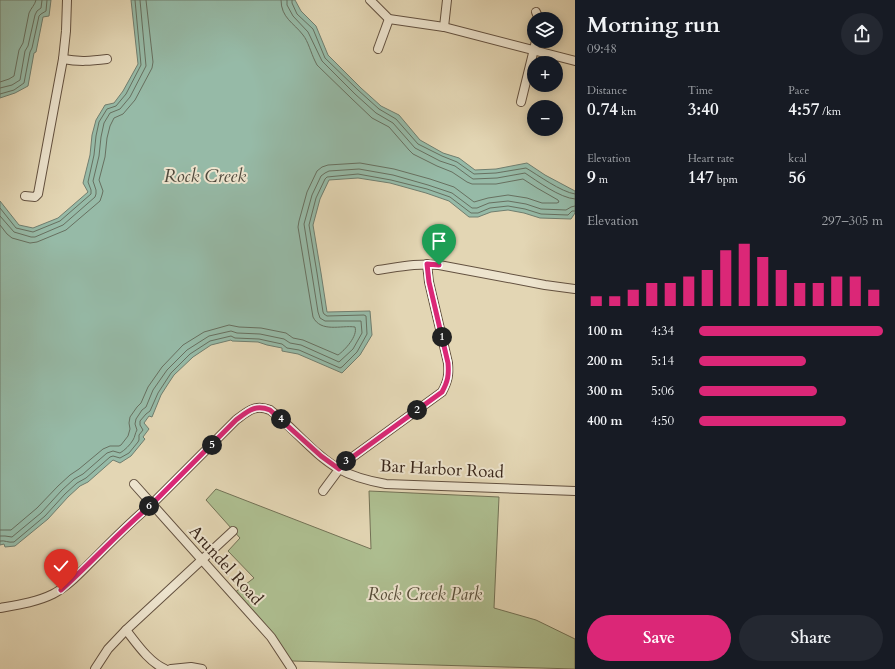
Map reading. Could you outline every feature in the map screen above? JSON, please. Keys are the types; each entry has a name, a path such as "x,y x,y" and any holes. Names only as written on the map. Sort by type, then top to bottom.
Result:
{"street":[{"path":"25,196 35,197 38,194 63,59 67,0"},
{"path":"370,0 389,19 444,27 575,61"},
{"path":"444,27 448,0"},
{"path":"378,50 389,19"},
{"path":"521,102 534,50"},
{"path":"63,59 76,62 107,59"},
{"path":"323,491 343,464 442,392 447,384 449,374 448,363 429,282 427,264"},
{"path":"378,270 413,265 439,265 545,285 575,289"},
{"name":"Bar Harbor Road","path":"0,608 32,601 52,595 61,590 137,516 152,504 236,420 253,408 263,407 270,410 321,456 339,469 362,479 386,484 575,491"},
{"name":"Arundel Road","path":"134,484 271,637 292,669"},
{"path":"95,669 108,648 126,630 233,531"},
{"path":"126,630 148,656 160,667 165,669"},
{"path":"171,669 191,667 202,669"}],"green space":[{"name":"Rock Creek Park","path":"216,489 371,549 369,491 499,497 494,608 536,620 575,639 575,669 292,661 234,593 254,578 228,551 240,538 206,500"}],"water":[{"path":"0,0 51,0 49,16 43,17 28,86 15,93 0,98"},
{"name":"Rock Creek","path":"131,0 295,0 301,11 316,26 328,55 381,106 399,115 420,140 443,153 459,158 475,170 496,169 527,163 545,175 575,191 575,213 571,219 540,218 508,210 491,212 478,217 469,217 449,201 390,183 358,178 329,180 320,199 313,225 327,312 370,311 372,335 360,355 342,373 298,354 282,351 282,348 258,342 231,340 211,345 193,357 174,375 161,395 152,417 149,416 144,423 149,429 143,437 145,439 131,456 120,463 113,460 88,482 80,486 48,519 15,546 5,547 4,544 0,545 0,201 19,225 33,228 58,218 88,192 83,183 96,120 105,105 114,103 123,91 138,64"}],"route":[{"path":"61,590 137,516 152,504 236,420 253,408 263,407 276,414 321,456 339,469 343,464 442,392 447,384 449,374 448,363 429,282 427,264 439,265"}]}
